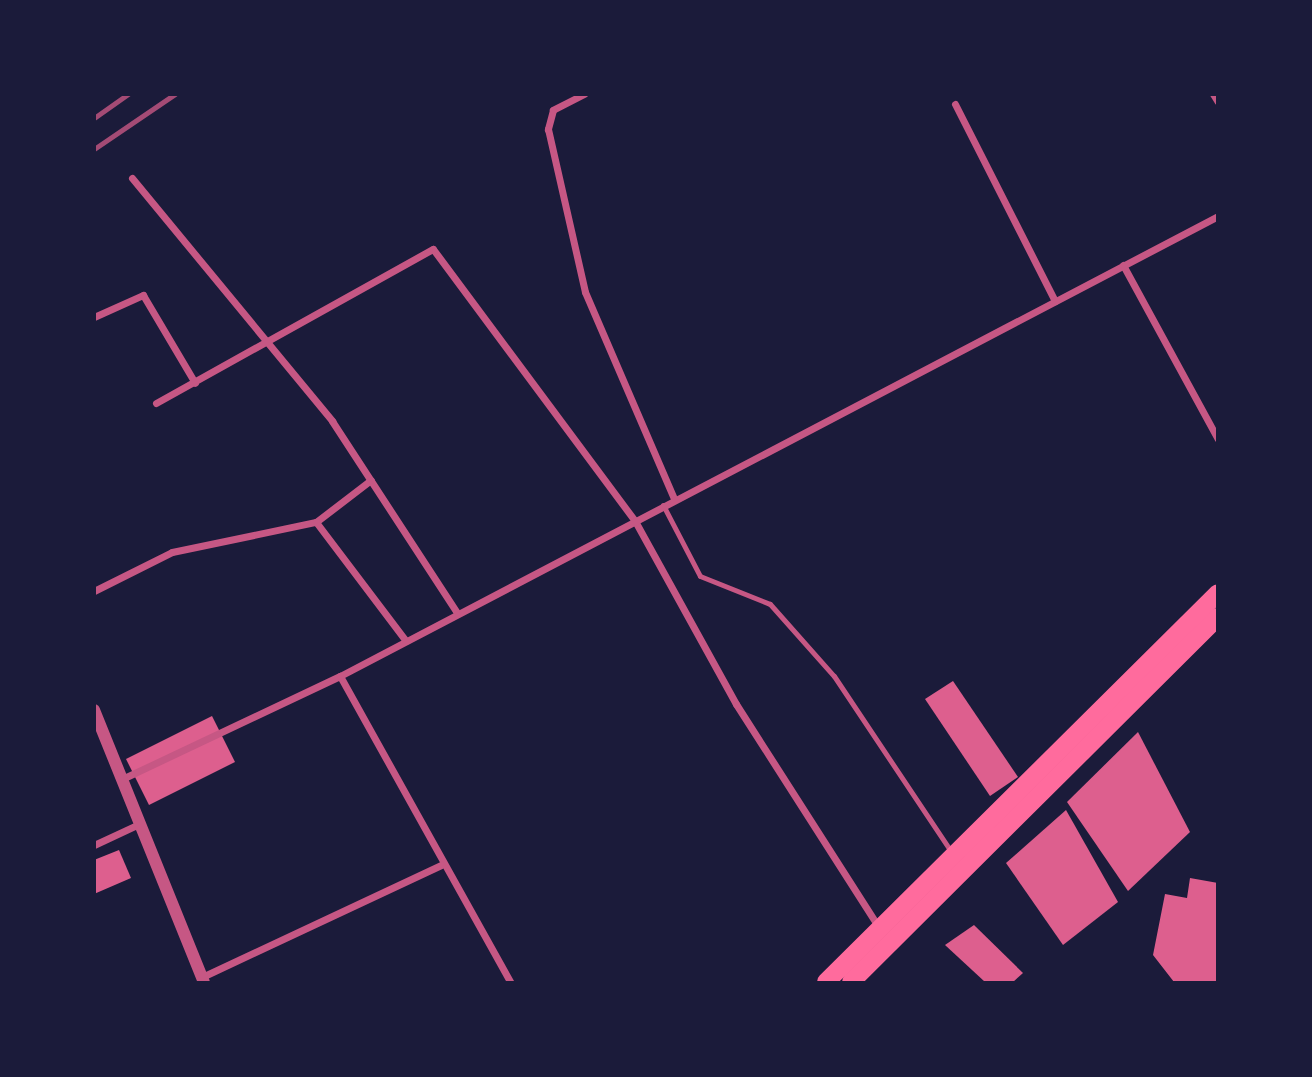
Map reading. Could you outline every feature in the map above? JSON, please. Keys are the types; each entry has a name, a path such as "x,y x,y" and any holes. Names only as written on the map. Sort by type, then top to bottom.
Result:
{"main road":[{"path":"826,982 881,931 1217,593"},
{"path":"851,982 965,873 1217,618"}],"street":[{"path":"584,94 553,110 548,130 585,292 674,499"},
{"path":"1213,94 1217,102"},
{"path":"955,104 1055,301"},
{"path":"132,178 270,345 371,480 458,614"},
{"path":"122,779 340,676 1217,216"},
{"path":"156,403 270,345 433,249 635,521 736,704 881,931"},
{"path":"1123,265 1217,439"},
{"path":"94,317 143,295 195,383"},
{"path":"94,591 172,552 316,522 371,480"},
{"path":"316,522 406,641"},
{"path":"340,676 441,865 508,979 499,982"},
{"path":"94,710 203,980 441,865"},
{"path":"94,845 139,824"}],"lane":[{"path":"663,505 700,576 770,604 834,676 965,873"}],"building":[{"path":"953,681 1018,777 990,796 925,699"},
{"path":"212,716 235,762 149,805 126,759"},
{"path":"1138,732 1190,832 1128,891 1067,802"},
{"path":"1066,810 1118,902 1063,945 1006,863"},
{"path":"119,850 131,878 94,894 94,860"},
{"path":"1190,878 1218,883 1218,982 1174,982 1153,955 1165,894 1187,898"},
{"path":"974,925 1023,973 1013,982 985,982 945,945"}],"railway":[{"path":"94,118 128,94"},
{"path":"94,149 175,94"}]}
